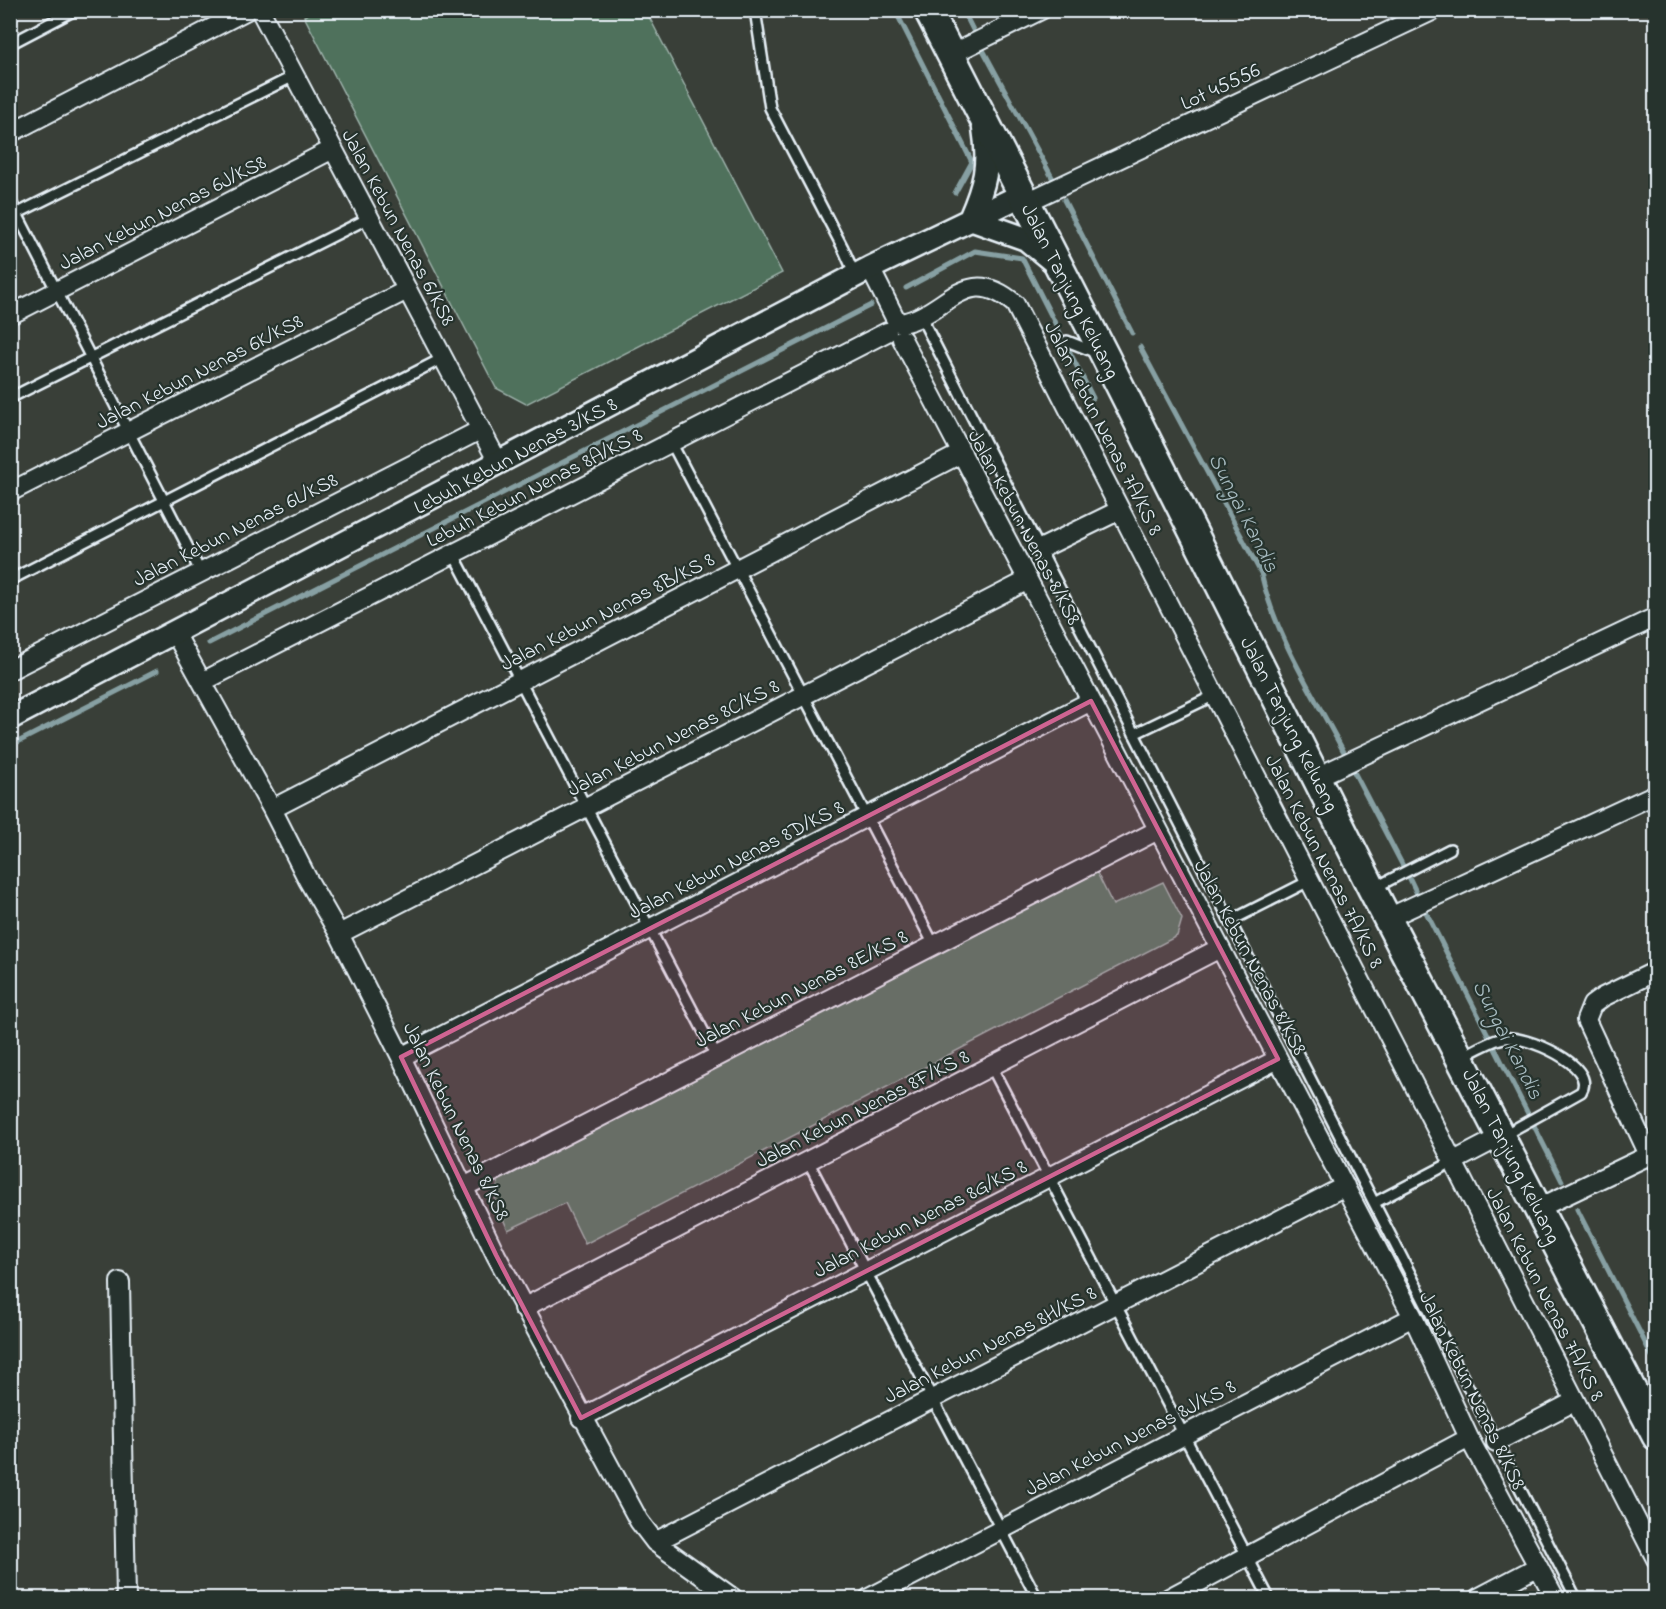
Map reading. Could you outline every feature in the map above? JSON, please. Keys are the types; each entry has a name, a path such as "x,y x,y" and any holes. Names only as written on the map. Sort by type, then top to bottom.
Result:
{"main road":[{"name":"Jalan Tanjung Keluang","path":"928,10 1105,356 1372,889 1472,1052 1502,1136 1656,1436"}],"street":[{"path":"10,132 247,10"},
{"name":"Jalan Kebun Nenas 6/KS8","path":"260,10 499,464"},
{"path":"951,55 1041,10"},
{"name":"Lot 45556","path":"1024,199 1434,10"},
{"path":"982,118 988,156 987,174 970,219 1026,239 1056,262"},
{"name":"Jalan Kebun Nenas 6J/KS8","path":"10,315 333,149"},
{"name":"Lebuh Kebun Nenas 3/KS 8","path":"10,718 862,272 970,219 1024,199"},
{"name":"Jalan Kebun Nenas 8/KS8","path":"862,272 962,453 1345,1186 1413,1317 1469,1438 1555,1599"},
{"name":"Jalan Kebun Nenas 7A/KS 8","path":"895,330 967,289 983,286 1015,304 1656,1558"},
{"name":"Jalan Kebun Nenas 6K/KS8","path":"10,492 407,290"},
{"name":"Lebuh Kebun Nenas 8A/KS 8","path":"202,682 895,330"},
{"name":"Jalan Kebun Nenas 6L/KS8","path":"10,670 480,430"},
{"name":"Jalan Kebun Nenas 8B/KS 8","path":"272,809 962,453"},
{"path":"1040,549 1120,510"},
{"name":"Jalan Kebun Nenas 8C/KS 8","path":"339,934 1028,580"},
{"path":"1317,777 1656,617"},
{"name":"Jalan Kebun Nenas 8/KS8","path":"176,633 339,934 523,1308 639,1521 655,1542 733,1599"},
{"name":"Jalan Kebun Nenas 8D/KS 8","path":"401,1057 1091,701"},
{"path":"1388,918 1656,794"},
{"name":"Jalan Kebun Nenas 8E/KS 8","path":"465,1187 1158,830"},
{"name":"Jalan Kebun Nenas 8F/KS 8","path":"523,1308 1220,948"},
{"path":"1539,1208 1653,1159 1586,1020 1592,1005 1603,997 1656,971"},
{"name":"Jalan Kebun Nenas 8G/KS 8","path":"581,1418 1278,1059"},
{"path":"1454,1161 1502,1136"},
{"name":"Jalan Kebun Nenas 8H/KS 8","path":"655,1542 1345,1186"},
{"path":"120,1282 126,1599"},
{"name":"Jalan Kebun Nenas 8J/KS 8","path":"869,1599 1413,1317"},
{"path":"1496,1442 1575,1401"},
{"path":"1169,1599 1469,1438"},
{"path":"1478,1599 1537,1566"}],"lane":[{"path":"10,44 75,10"},
{"path":"755,10 770,108 843,248 862,272"},
{"path":"14,215 294,76"},
{"path":"10,200 14,215 57,291 200,571"},
{"path":"10,398 369,218"},
{"path":"920,315 1576,1599"},
{"path":"1067,342 1105,356"},
{"path":"10,580 443,358"},
{"path":"672,444 934,945"},
{"path":"453,553 717,1057"},
{"path":"1134,734 1215,695"},
{"path":"1372,889 1450,849"},
{"path":"1230,921 1309,881"},
{"path":"1472,1052 1502,1038 1516,1038 1558,1054 1579,1068 1584,1076 1585,1086 1581,1092 1528,1119 1502,1136"},
{"path":"991,1066 1269,1599"},
{"path":"808,1161 1037,1599"},
{"path":"1374,1203 1454,1161"}],"highlighted area":[{"path":"1091,701 1278,1059 581,1418 496,1255 401,1057"}],"green space":[{"path":"316,10 646,11 782,273 526,404 496,388 304,16"},
{"path":"1096,871 1113,905 1163,882 1182,919 1177,936 585,1244 565,1203 508,1230 495,1201 498,1181"}],"waterway":[{"path":"895,10 972,162 955,193"},
{"name":"Sungai Kandis","path":"963,10 973,30"},
{"name":"Sungai Kandis","path":"982,48 1054,181"},
{"name":"Sungai Kandis","path":"1064,200 1132,333"},
{"path":"906,288 975,251 1022,258 1093,398"},
{"path":"209,643 871,305"},
{"name":"Sungai Kandis","path":"1140,347 1261,573 1276,621 1287,645 1347,758"},
{"path":"10,746 157,671"},
{"name":"Sungai Kandis","path":"1354,772 1404,868"},
{"name":"Sungai Kandis","path":"1410,879 1419,898"},
{"name":"Sungai Kandis","path":"1426,912 1562,1181"},
{"name":"Sungai Kandis","path":"1577,1209 1656,1364"}]}
